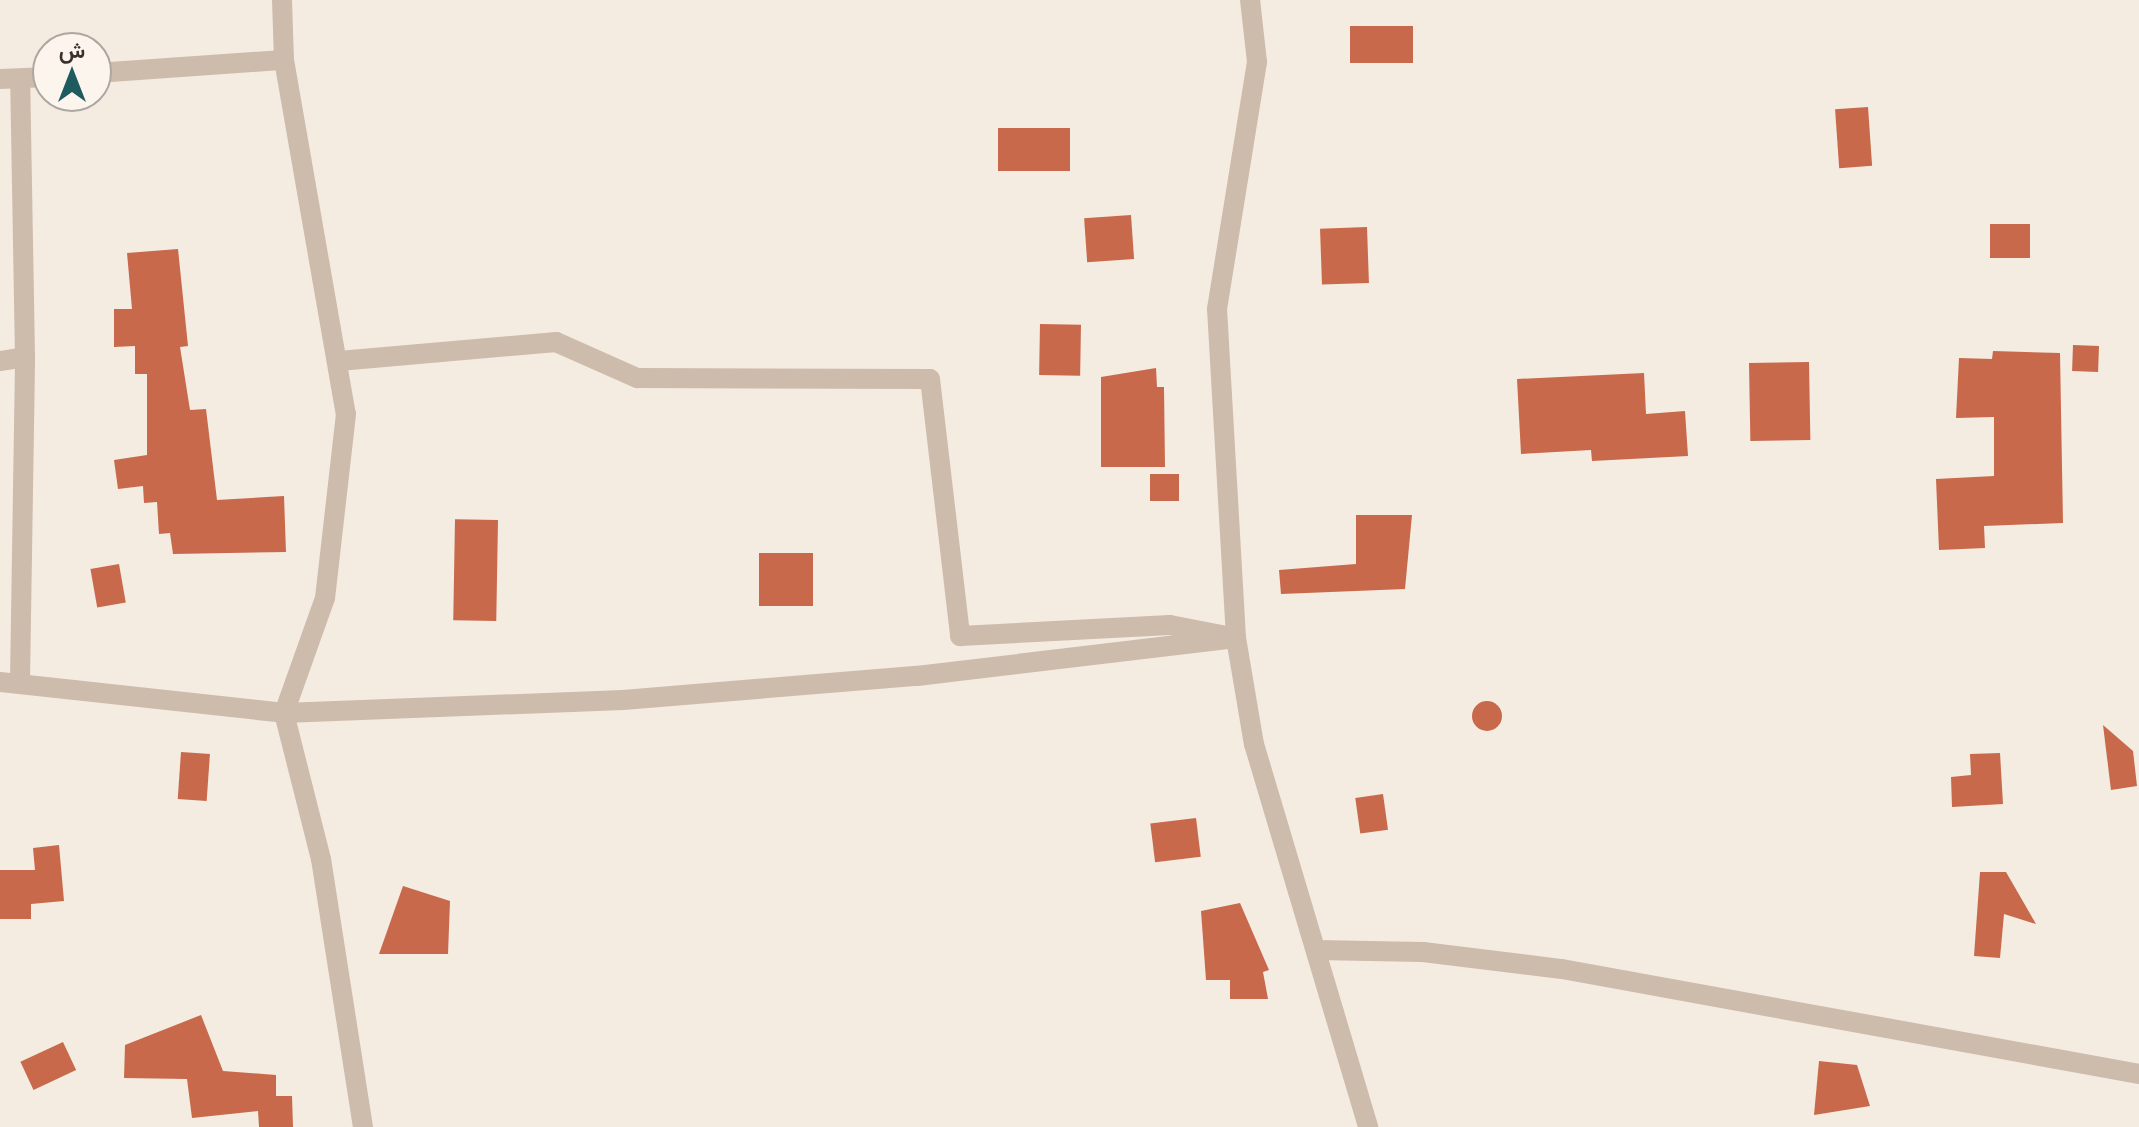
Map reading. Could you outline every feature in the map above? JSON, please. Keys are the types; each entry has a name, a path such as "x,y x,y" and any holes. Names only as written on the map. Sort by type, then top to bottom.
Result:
{"street":[{"path":"282,0 284,60 346,414 340,510 325,598 284,713 321,859 363,1127"},
{"path":"1250,0 1257,62 1217,309 1236,638 1254,744 1368,1127"},
{"path":"112,72 284,60"},
{"path":"32,78 10,79 25,357 10,682 284,713 654,697 917,676 1236,638"},
{"path":"339,361 556,342 637,378 930,379 960,636 1170,625 1236,638"},
{"path":"0,361 25,357"},
{"path":"1316,950 1423,952 1562,969 2139,1074"}],"building":[{"path":"1350,26 1413,26 1413,63 1350,63"},
{"path":"1868,107 1872,166 1839,168 1835,109"},
{"path":"998,128 1070,128 1070,171 998,171"},
{"path":"1131,215 1134,259 1087,262 1084,218"},
{"path":"1990,224 2030,224 2030,258 1990,258"},
{"path":"1367,227 1369,283 1322,285 1320,229"},
{"path":"178,249 188,346 180,347 190,410 206,409 217,500 284,496 286,552 173,554 170,533 159,534 157,502 144,503 143,486 118,489 114,460 147,455 147,374 135,374 135,346 114,347 114,309 132,309 127,253"},
{"path":"1040,324 1081,325 1080,376 1039,375"},
{"path":"2073,345 2099,346 2098,372 2072,371"},
{"path":"1993,351 2060,353 2063,523 1984,526 1985,548 1939,550 1936,479 1994,476 1994,417 1956,418 1959,358 1992,359"},
{"path":"1809,362 1810,440 1750,441 1749,363"},
{"path":"1156,368 1157,387 1164,387 1165,467 1101,467 1101,377"},
{"path":"1644,373 1646,414 1685,411 1688,456 1592,461 1591,450 1521,454 1517,379"},
{"path":"1150,474 1179,474 1179,501 1150,501"},
{"path":"1356,515 1412,515 1405,589 1281,594 1279,570 1356,564"},
{"path":"455,519 498,520 496,621 453,620"},
{"path":"759,553 813,553 813,606 759,606"},
{"path":"119,564 126,602 97,607 90,569"},
{"path":"1487,701 1493,702 1501,710 1501,722 1493,730 1487,731 1481,730 1473,722 1472,716 1473,710 1481,702"},
{"path":"2103,725 2133,751 2137,786 2111,790"},
{"path":"181,752 210,754 207,801 178,799"},
{"path":"2000,753 2003,804 1952,807 1951,777 1971,775 1970,754"},
{"path":"1383,794 1388,830 1360,834 1355,798"},
{"path":"1196,818 1201,857 1155,862 1150,824"},
{"path":"59,845 64,901 31,904 31,919 0,919 0,870 35,870 33,848"},
{"path":"1980,872 2006,872 2036,924 2004,914 2000,958 1974,956"},
{"path":"403,886 450,901 448,954 379,954"},
{"path":"1240,903 1269,970 1263,972 1268,999 1230,999 1230,980 1206,980 1201,911"},
{"path":"201,1015 223,1071 276,1075 276,1096 292,1096 293,1127 259,1127 258,1111 192,1118 187,1079 124,1078 125,1045"},
{"path":"63,1042 76,1070 34,1090 20,1062"},
{"path":"1819,1061 1857,1065 1870,1106 1814,1115"}]}
